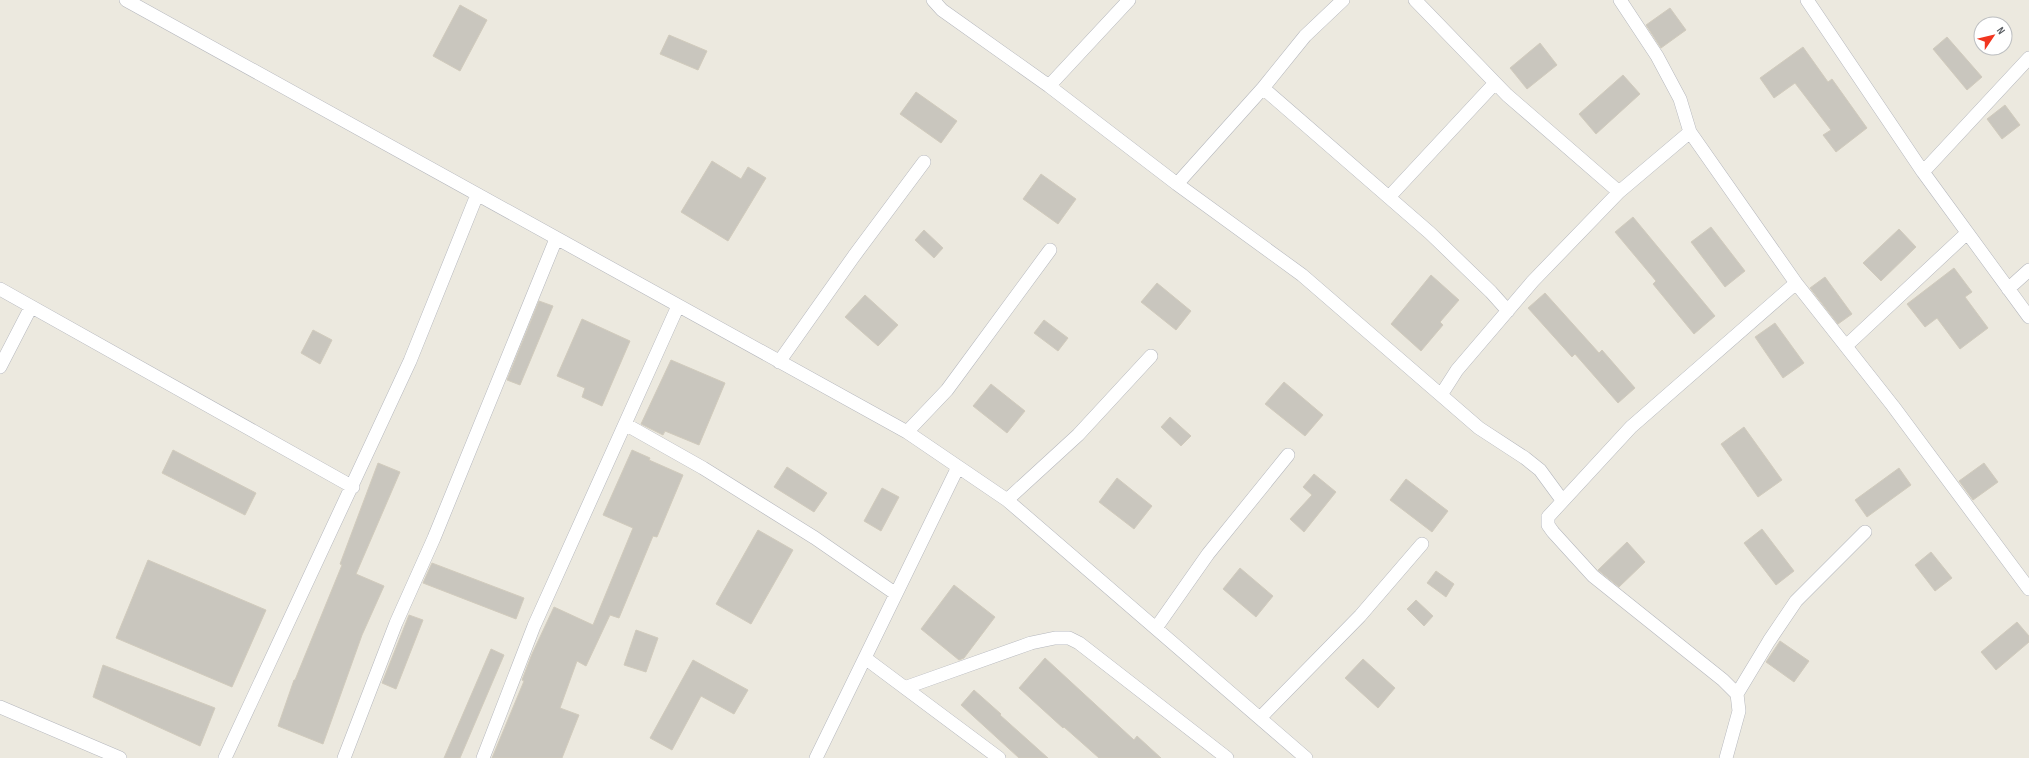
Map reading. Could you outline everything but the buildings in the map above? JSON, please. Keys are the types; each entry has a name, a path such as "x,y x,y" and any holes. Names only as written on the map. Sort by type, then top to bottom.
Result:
{"street":[{"path":"126,0 907,432 1007,500 1306,758"},
{"path":"933,0 942,10 1049,86 1177,184 1302,275 1479,428 1525,458 1540,470 1562,500"},
{"path":"1049,86 1129,0"},
{"path":"1177,184 1263,88 1305,36 1343,0"},
{"path":"1415,0 1507,95 1620,192"},
{"path":"1620,0 1657,56 1680,99 1690,132 1796,283 1893,406 2029,589"},
{"path":"1807,0 1923,172 2029,317"},
{"path":"1923,172 2029,58"},
{"path":"1389,197 1495,83"},
{"path":"1263,88 1430,233 1491,292 1508,311"},
{"path":"1441,395 1457,370 1533,281 1620,192 1690,132"},
{"path":"779,362 854,256 924,162"},
{"path":"225,758 353,487 410,361 477,195"},
{"path":"1846,346 1967,233"},
{"path":"344,758 396,623 434,538 556,239"},
{"path":"907,432 947,390 1050,250"},
{"path":"2008,289 2029,270"},
{"path":"1737,694 1723,680 1593,576 1553,532 1548,525 1548,517 1562,500 1631,427 1796,283"},
{"path":"0,289 353,487"},
{"path":"0,367 31,306"},
{"path":"483,758 534,626 678,306"},
{"path":"1007,500 1078,435 1151,356"},
{"path":"625,424 703,468 808,534 896,594"},
{"path":"1156,628 1208,554 1288,455"},
{"path":"816,758 958,467"},
{"path":"1726,758 1739,711 1737,694 1769,640 1796,601 1865,532"},
{"path":"1260,718 1360,616 1422,544"},
{"path":"907,687 1032,643 1055,638 1068,638 1079,642 1227,758"},
{"path":"865,658 907,687 999,758"},
{"path":"0,707 120,758"}]}
